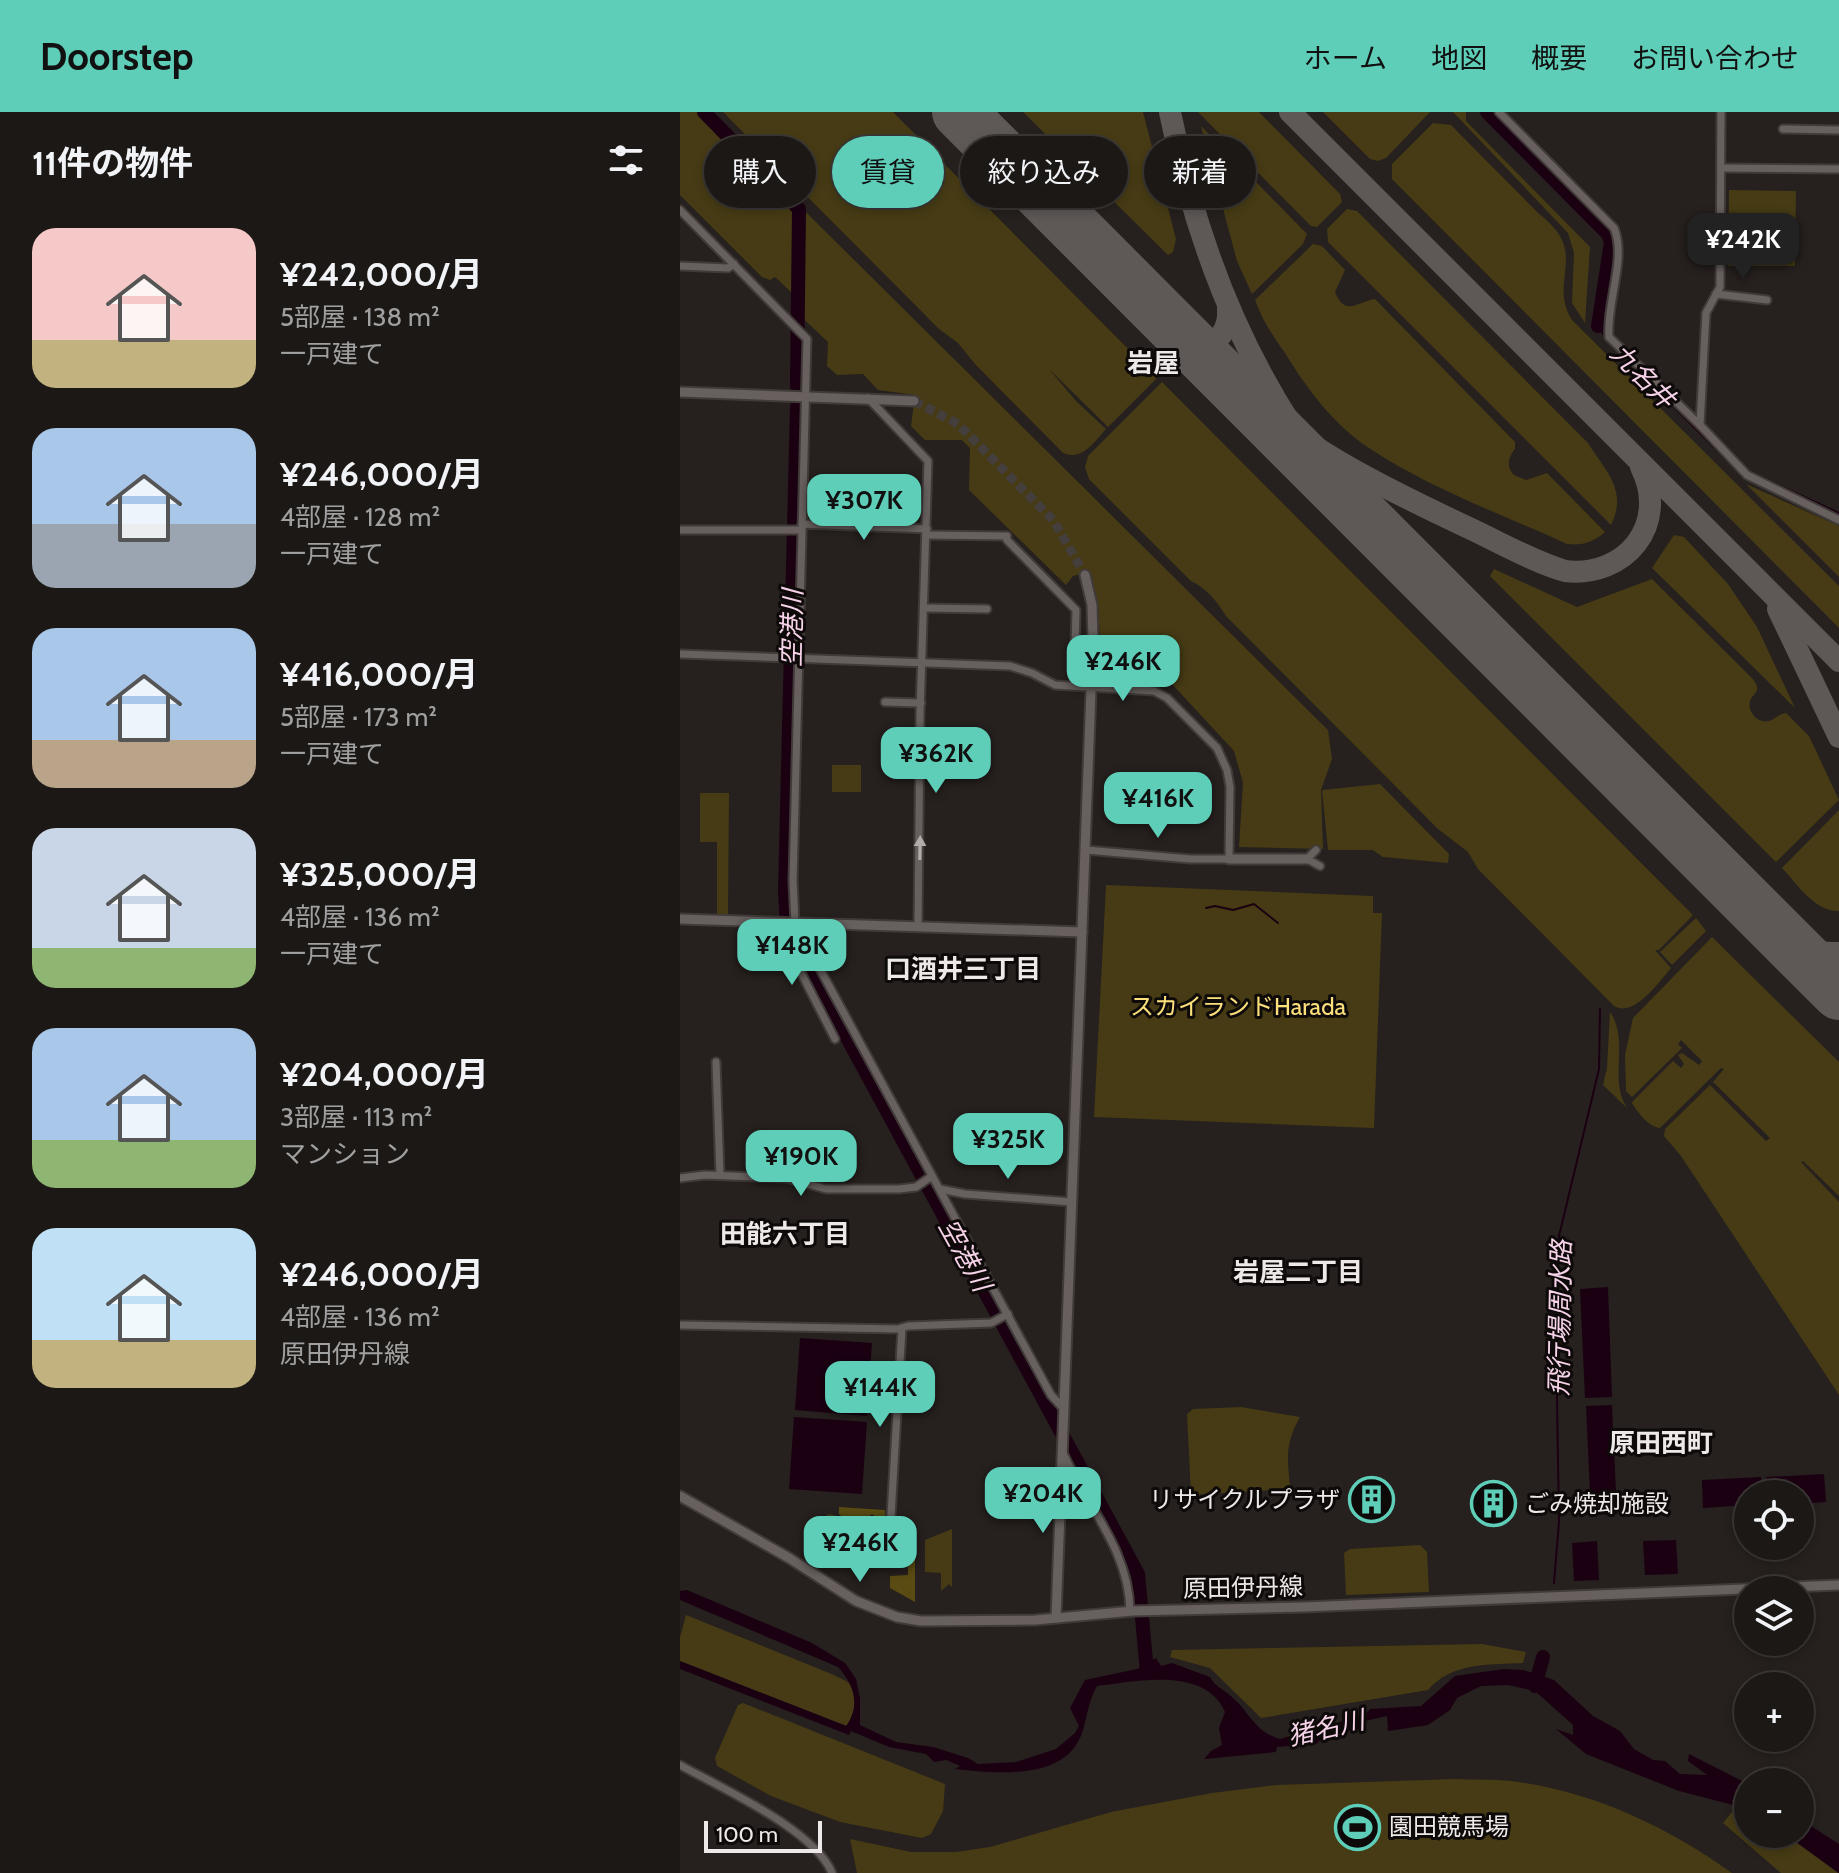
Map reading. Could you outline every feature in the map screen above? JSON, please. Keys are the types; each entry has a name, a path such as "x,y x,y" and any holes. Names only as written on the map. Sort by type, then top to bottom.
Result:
{"street":[{"path":"1499,112 1614,228 1620,241 1608,321 1609,337 1747,475 1839,520"},
{"path":"1700,425 1706,313 1720,287 1721,112"},
{"path":"1783,129 1839,130"},
{"path":"1721,168 1839,169"},
{"path":"680,210 807,339 796,658 793,881 785,922 835,1039"},
{"path":"680,266 728,268 734,264"},
{"path":"1716,294 1767,300"},
{"path":"680,392 914,401"},
{"path":"868,398 928,461 918,926"},
{"path":"680,530 800,528 1007,538 1076,610 1074,686"},
{"path":"1056,1618 1092,686 1092,605 1085,575"},
{"path":"925,608 987,609"},
{"path":"680,654 1010,666 1055,685 1154,691 1167,698 1217,748 1230,781 1229,859"},
{"path":"885,702 921,703"},
{"path":"1086,850 1190,859 1307,859 1320,866"},
{"path":"1307,859 1316,850"},
{"path":"680,919 1082,932"},
{"path":"785,922 940,1189 1051,1395 1064,1412"},
{"path":"716,1062 720,1175"},
{"path":"680,1178 720,1175 786,1178 826,1189 899,1189 920,1184 931,1177"},
{"path":"940,1189 965,1194 1072,1202"},
{"path":"680,1325 902,1328 994,1322 1007,1315"},
{"path":"890,1532 902,1328"},
{"path":"1063,1453 1124,1567 1131,1611"},
{"name":"原田伊丹線","path":"680,1496 789,1558 856,1601 882,1612 921,1621 1839,1585"},
{"path":"680,1765 796,1830 821,1853 832,1873"}],"green space":[{"path":"680,112 705,112 729,136 704,136 704,208 802,208 1328,730 1332,759 1321,790 1323,849 1239,847 1243,783 1234,751 1171,683 1132,669 1100,643 1098,602 1090,572 1073,576 1066,585 969,490 970,448 962,440 925,440 911,426 915,395 878,390 863,374 837,375 827,366 828,342 793,309 793,294 775,277 770,280 762,277 680,195"},
{"path":"723,112 893,112 917,136 832,136 832,208 944,208 944,163 960,180 960,208 988,208 1157,378 1108,427 1049,369 1076,401 1106,429 1082,452 1063,453 958,343 939,329 816,205 816,136 747,136"},
{"path":"1023,112 1143,112 1149,136 1144,136 1144,208 1168,208 1176,239 1173,252 1168,255 1120,208 1128,208 1128,136 1047,136"},
{"path":"1198,112 1259,112 1340,194 1342,202 1317,227 1311,226 1256,171 1256,136 1222,136"},
{"path":"1323,112 1430,112 1386,158 1378,161 1370,159"},
{"path":"1453,112 1466,112 1466,121 1590,247 1585,323 1572,303 1574,253 1568,233"},
{"path":"1433,123 1451,125 1554,228 1563,241 1566,254 1564,292 1572,320 1839,586 1839,628 1392,179 1392,164"},
{"path":"1256,182 1307,234 1303,244 1252,294 1237,261 1223,208 1256,208"},
{"path":"1729,190 1796,191 1795,266 1728,266"},
{"path":"1347,209 1357,211 1588,443 1608,472 1616,491 1616,513 1611,525 1328,242 1327,229"},
{"path":"1313,244 1322,246 1345,270 1335,292 1343,304 1352,306 1375,299 1515,442 1509,462 1514,475 1526,480 1547,473 1605,532 1588,542 1567,544 1416,476 1356,439 1333,417 1293,366 1268,328 1255,300"},
{"path":"1162,382 1693,915 1659,950 1655,950 1671,968 1638,1003 1622,1008 1614,1006 1478,869 1468,852 1438,829 1226,616 1211,596 1191,581 1089,479 1085,467 1088,456"},
{"path":"1746,484 1839,526 1839,577"},
{"path":"1674,535 1684,537 1728,584 1757,627 1795,708 1652,568"},
{"path":"1494,569 1577,607 1652,579 1753,679 1757,685 1750,705 1754,716 1761,721 1769,721 1786,713 1809,736 1839,800 1776,862 1490,576"},
{"path":"832,765 861,765 861,792 832,792"},
{"path":"1380,784 1449,854 1448,863 1383,857 1373,850 1328,850 1322,790"},
{"path":"700,793 729,793 728,915 717,915 717,842 700,842"},
{"path":"1839,810 1839,911 1814,902 1782,868"},
{"name":"スカイランドHarada","path":"1106,885 1373,896 1373,913 1382,913 1374,1128 1094,1117"},
{"path":"1696,918 1706,931 1672,965 1660,952"},
{"path":"1712,937 1839,1062 1839,1196 1801,1162 1839,1202 1839,1395 1681,1156 1664,1136 1665,1129 1710,1085 1766,1141 1770,1138 1713,1082 1724,1069 1721,1068 1660,1128 1648,1122 1632,1103 1673,1061 1681,1068 1684,1064 1678,1055 1682,1053 1699,1065 1702,1061 1681,1040 1678,1044 1682,1048 1632,1097 1626,1091 1625,1055 1633,1018"},
{"path":"1610,1012 1616,1023 1619,1084 1627,1108 1603,1085"},
{"path":"1241,1407 1300,1417 1289,1444 1290,1489 1191,1495 1187,1414 1193,1409"},
{"path":"828,1514 864,1525 868,1530 870,1550 852,1550 848,1540 833,1538 830,1530 822,1527"},
{"path":"952,1529 952,1587 949,1584 941,1591 941,1573 925,1572 925,1540"},
{"path":"1420,1545 1427,1552 1429,1592 1346,1595 1344,1553 1350,1549"},
{"path":"686,1615 848,1683 854,1691 855,1701 847,1726 680,1661 680,1637"},
{"path":"1482,1644 1526,1652 1523,1663 1459,1670 1448,1674 1428,1690 1261,1718 1210,1668 1170,1657 1172,1650"},
{"path":"743,1703 945,1784 943,1811 931,1834 922,1838 840,1822 771,1796 717,1766 715,1758 738,1705"},
{"name":"園田競馬場","path":"1455,1779 1511,1781 1599,1802 1681,1840 1732,1873 857,1873 850,1839 911,1852 956,1852 990,1847 1111,1812 1212,1793 1277,1785"},
{"path":"1734,1810 1734,1832 1723,1823"},
{"path":"1752,1848 1804,1848 1838,1873 1781,1873"}],"shaded area":[{"path":"839,1507 885,1510 884,1556 876,1554 871,1528 877,1518 872,1514 864,1521 848,1521 839,1514"},
{"path":"914,1553 915,1602 890,1588 890,1576 908,1575 908,1564 888,1560"}],"water":[{"path":"1608,1287 1612,1397 1585,1398 1580,1289"},
{"path":"800,1338 872,1343 867,1416 795,1410"},
{"path":"1612,1405 1617,1514 1591,1515 1586,1406"},
{"path":"794,1417 867,1422 862,1494 789,1489"},
{"path":"1824,1474 1826,1502 1814,1503 1814,1480 1766,1480 1766,1477"},
{"path":"1761,1477 1761,1480 1734,1480 1734,1506 1703,1508 1702,1480"},
{"path":"1676,1540 1678,1574 1645,1575 1643,1541"},
{"path":"1597,1541 1599,1580 1574,1581 1572,1543"},
{"name":"猪名川","path":"687,1590 812,1643 845,1663 856,1679 860,1725 896,1742 933,1747 978,1764 1016,1762 1056,1749 1079,1726 1070,1708 1085,1680 1137,1669 1156,1658 1161,1666 1172,1663 1210,1677 1264,1732 1280,1739 1365,1715 1370,1709 1421,1706 1455,1676 1504,1669 1523,1670 1554,1680 1593,1716 1620,1731 1634,1749 1653,1760 1665,1761 1680,1774 1707,1775 1688,1761 1689,1754 1734,1777 1734,1805 1679,1791 1586,1754 1556,1729 1573,1735 1573,1725 1535,1691 1508,1685 1481,1686 1457,1698 1450,1710 1428,1725 1388,1731 1387,1716 1365,1721 1358,1729 1327,1734 1316,1744 1277,1747 1276,1752 1204,1759 1222,1745 1219,1728 1225,1712 1216,1697 1186,1682 1168,1680 1097,1686 1082,1733 1073,1749 1061,1760 1027,1771 955,1769 960,1766 946,1760 934,1762 926,1754 889,1747 851,1731 849,1735 680,1669 680,1661 846,1726 853,1711 852,1688 838,1667 680,1600 680,1591"},
{"path":"1814,1828 1839,1844 1839,1873 1804,1848 1814,1848"}],"waterway":[{"name":"空港川","path":"704,112 799,209 797,386"},
{"name":"九名井","path":"1487,112 1608,234 1611,242 1598,326"},
{"name":"九名井","path":"1598,326 1608,341 1742,475"},
{"name":"空港川","path":"797,406 785,891 787,927 1138,1574 1147,1672"},
{"name":"九名井","path":"1748,471 1839,513"},
{"path":"1206,908 1215,906 1233,910 1254,904 1278,923"},
{"name":"飛行場周水路","path":"1554,1583 1559,1522 1556,1337 1559,1236 1599,1069 1600,1009"},
{"name":"飛行場周水路","path":"1535,1686 1543,1657"}],"taxiway":[{"path":"960,112 968,122"},
{"path":"1170,112 1190,194 1216,275 1250,352 1292,426"},
{"path":"1290,112 1839,661"},
{"path":"1195,349 1210,344 1220,336 1227,324 1228,308"},
{"path":"1219,373 1278,422 1338,461 1434,511 1565,571 1587,571 1606,566 1623,556 1636,543 1646,527 1650,509 1649,488 1641,467"},
{"path":"1312,454 1370,523"},
{"path":"1778,609 1839,737"},
{"path":"1780,934 1807,950 1839,953"}],"runway":[{"path":"959,112 1839,993"}],"tunnel":[{"path":"914,401 958,424 1053,520 1085,575"}],"place":[{"name":"リサイクルプラザ","path":"1371,1500"},
{"name":"ごみ焼却施設","path":"1494,1504"},
{"name":"園田競馬場","path":"1358,1827"}],"district":[{"name":"岩屋","path":"1153,363"},
{"name":"口酒井三丁目","path":"963,969"},
{"name":"田能六丁目","path":"785,1234"},
{"name":"岩屋二丁目","path":"1298,1272"},
{"name":"原田西町","path":"1661,1443"}]}
